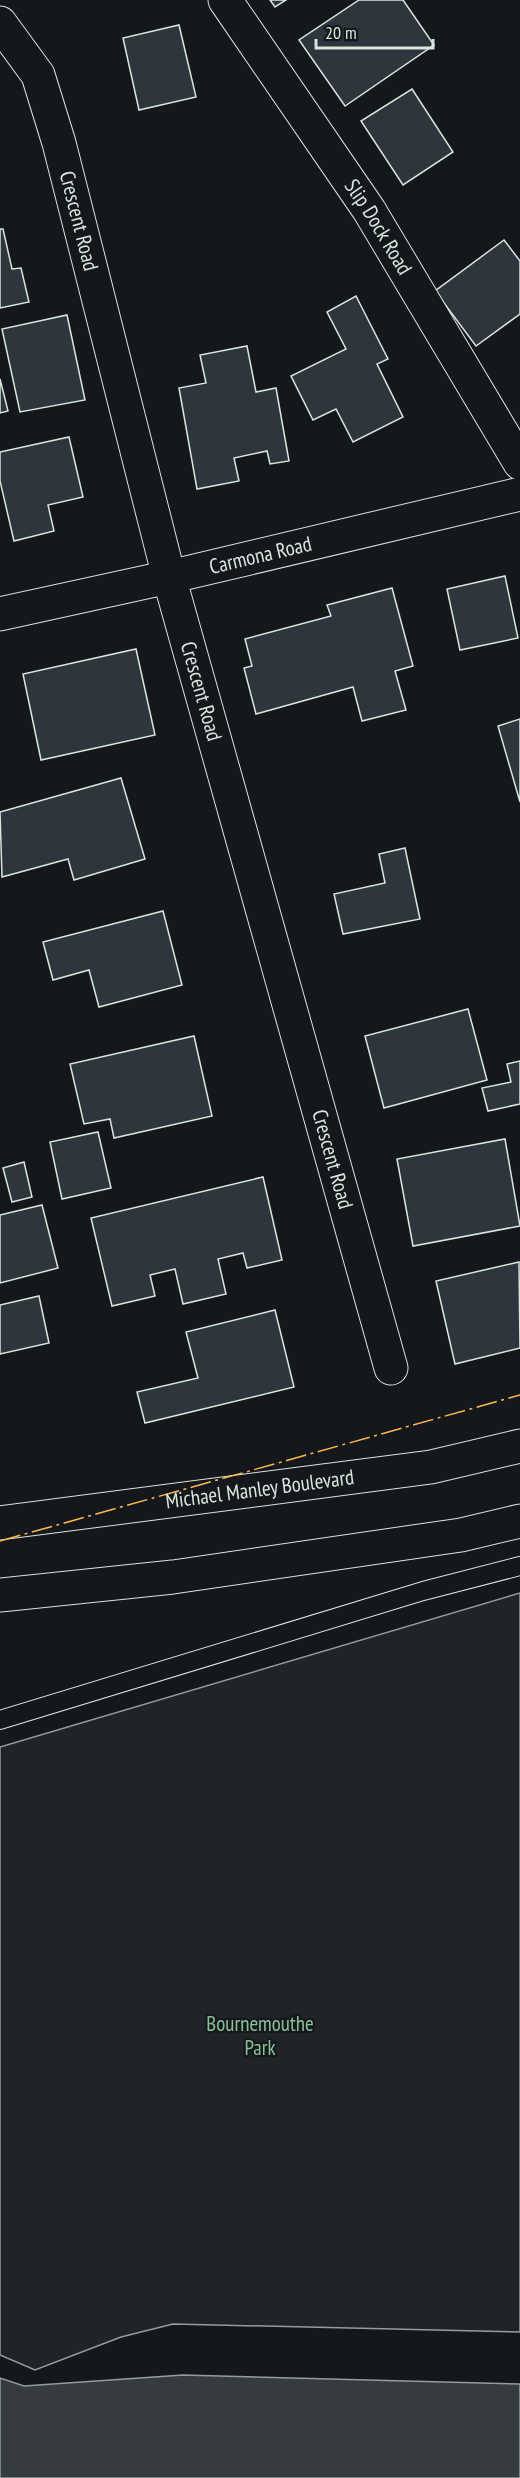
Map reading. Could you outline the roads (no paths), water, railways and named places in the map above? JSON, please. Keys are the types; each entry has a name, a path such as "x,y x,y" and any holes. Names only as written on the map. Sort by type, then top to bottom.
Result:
{"main road":[{"name":"Slip Dock Road","path":"225,0 369,210 520,463"},
{"name":"Crescent Road","path":"0,23 38,75 59,143 169,577 391,1368"},
{"name":"Carmona Road","path":"0,614 169,577 520,494"},
{"name":"Michael Manley Boulevard","path":"0,1523 431,1467 520,1446"},
{"path":"0,1594 173,1577 461,1535 520,1521"}],"lane":[{"path":"0,1720 423,1591 520,1566"}],"park label":[{"name":"Bournemouthe Park","path":"260,2036"}]}
